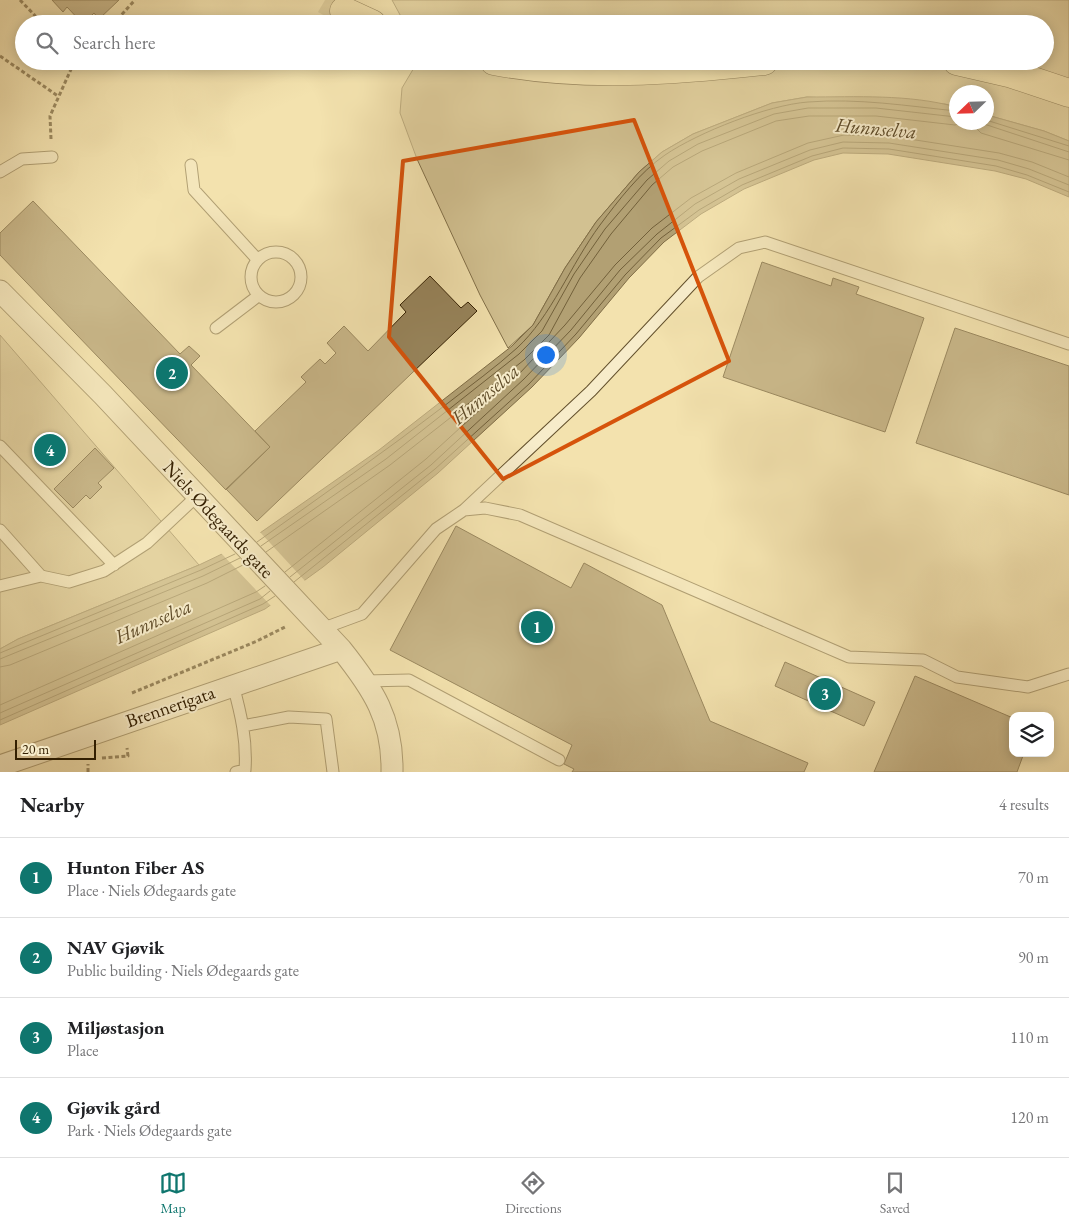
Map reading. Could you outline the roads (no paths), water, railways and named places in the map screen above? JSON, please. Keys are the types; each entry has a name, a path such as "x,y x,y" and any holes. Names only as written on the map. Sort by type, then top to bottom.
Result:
{"highway":[{"path":"344,11 353,15"},
{"path":"570,70 624,73 677,70"},
{"path":"996,70 1069,93"}],"street":[{"name":"Niels Ødegaards gate","path":"0,291 324,628 366,681 379,702 393,746 392,772"},
{"name":"Brennerigata","path":"5,767 233,685 341,649"}],"lane":[{"path":"0,172 22,159 52,157"},
{"path":"191,165 194,190 257,258"},
{"path":"324,628 362,614 436,529 464,510 591,391 698,277 739,248 765,242 1069,344"},
{"path":"284,251 301,267 301,286 289,300 276,303 258,296 249,277 257,258 266,252 284,251"},
{"path":"216,328 258,296"},
{"path":"0,446 114,565"},
{"path":"0,586 42,576 69,582 104,571 147,543 197,496"},
{"path":"464,510 485,508 520,515 849,657 923,660 957,677 1028,687 1069,674"},
{"path":"0,530 42,576"},
{"path":"366,681 409,680 559,760"},
{"path":"233,685 247,748 242,771"},
{"path":"243,726 289,717 326,719 333,756 333,772"}],"water":[{"name":"Hunnselva","path":"807,97 901,98 949,105 949,130 994,130 994,117 1044,131 1069,141 1069,197 1026,179 995,171 888,154 843,153 814,160 744,189 701,214 664,242 629,278 579,338 532,387 438,473 323,567 265,609 0,725 0,649 18,639 199,565 247,542 379,450 512,346 533,325 565,268 596,222 639,172 662,152 693,134 772,103"}],"tunnel":[{"path":"325,0 344,11"}],"place":[{"name":"NAV Gjøvik","path":"172,373"},
{"name":"Gjøvik gård","path":"50,450"},
{"name":"Hunton Fiber AS","path":"537,627"},
{"name":"Miljøstasjon","path":"825,694"}]}
